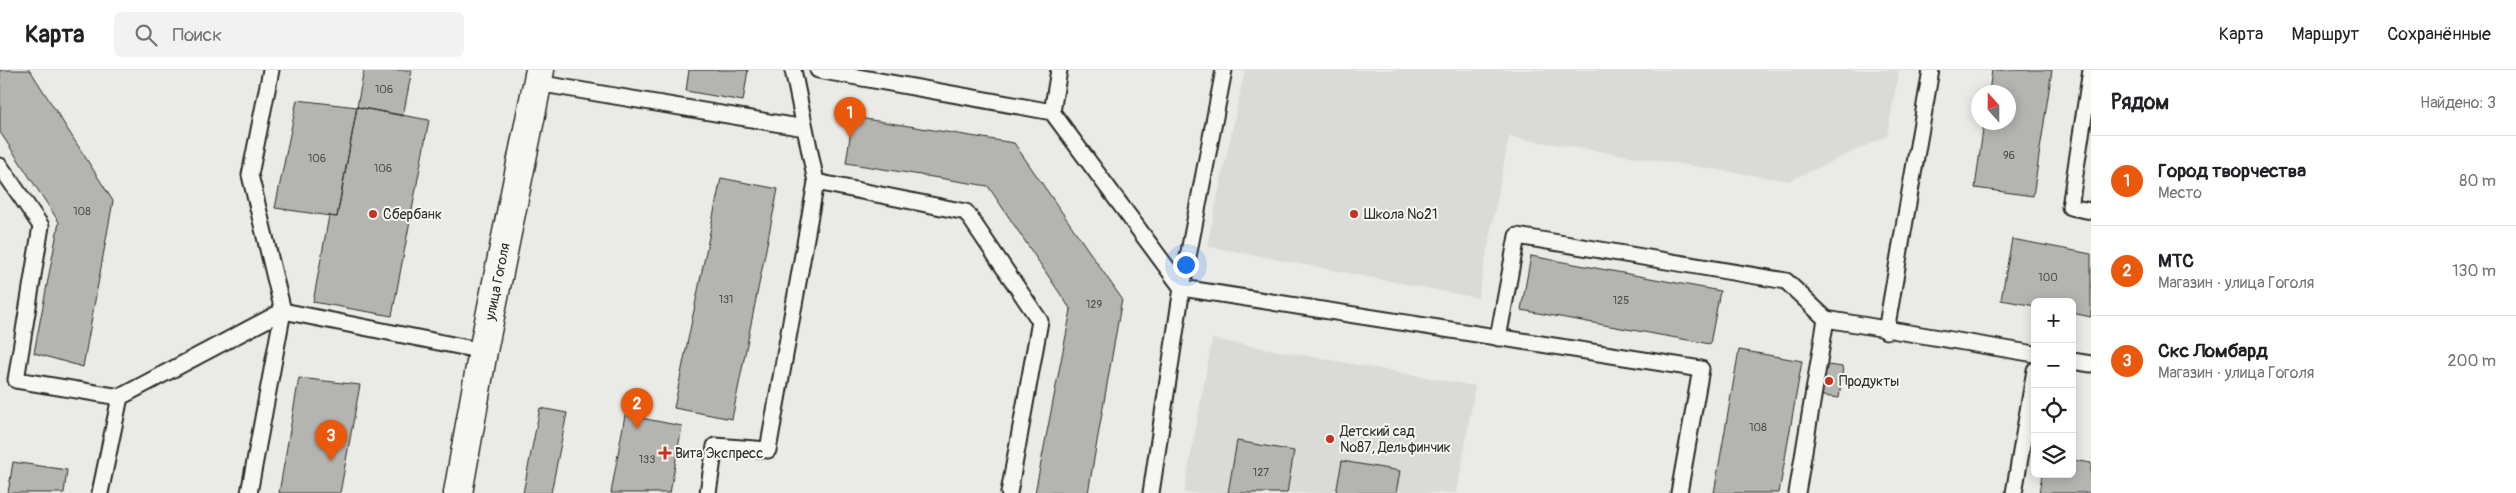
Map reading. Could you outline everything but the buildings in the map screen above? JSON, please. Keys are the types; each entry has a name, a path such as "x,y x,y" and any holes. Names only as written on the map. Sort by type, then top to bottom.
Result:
{"main road":[{"name":"улица Гоголя","path":"458,493 482,351 539,76"}],"lane":[{"path":"249,493 284,311 250,175 271,70"},
{"path":"708,493 715,446 768,450 816,182 793,70"},
{"path":"818,70 1052,112 1182,288 1701,369 1679,493"},
{"path":"1052,112 1059,70"},
{"path":"1151,493 1182,288 1224,70"},
{"path":"1886,331 1931,70"},
{"path":"2091,70 2070,207 2091,211"},
{"path":"539,76 805,128"},
{"path":"0,166 40,226 16,380 120,397 284,311 482,351"},
{"path":"816,182 966,212 1040,321 1009,493"},
{"path":"1498,338 1517,236 1786,281 1826,319 1886,331 2031,353"},
{"path":"1797,493 1826,319"},
{"path":"2076,362 2091,364"},
{"path":"2014,493 2032,388"},
{"path":"100,493 120,397"}],"shaded area":[{"name":"Школа №21","path":"1245,70 1899,70 1887,136 1789,181 1509,137 1478,298 1207,246"},
{"name":"Детский сад №87, Дельфинчик","path":"1212,339 1475,386 1457,493 1184,493"}],"place":[{"name":"Город творчества","path":"850,138"},
{"name":"Сбербанк","path":"373,214"},
{"name":"Школа №21","path":"1354,214"},
{"name":"Продукты","path":"1829,381"},
{"name":"МТС","path":"637,429"},
{"name":"Детский сад №87, Дельфинчик","path":"1330,439"},
{"name":"Вита Экспресс","path":"665,453"},
{"name":"Скс Ломбард","path":"331,461"}]}
